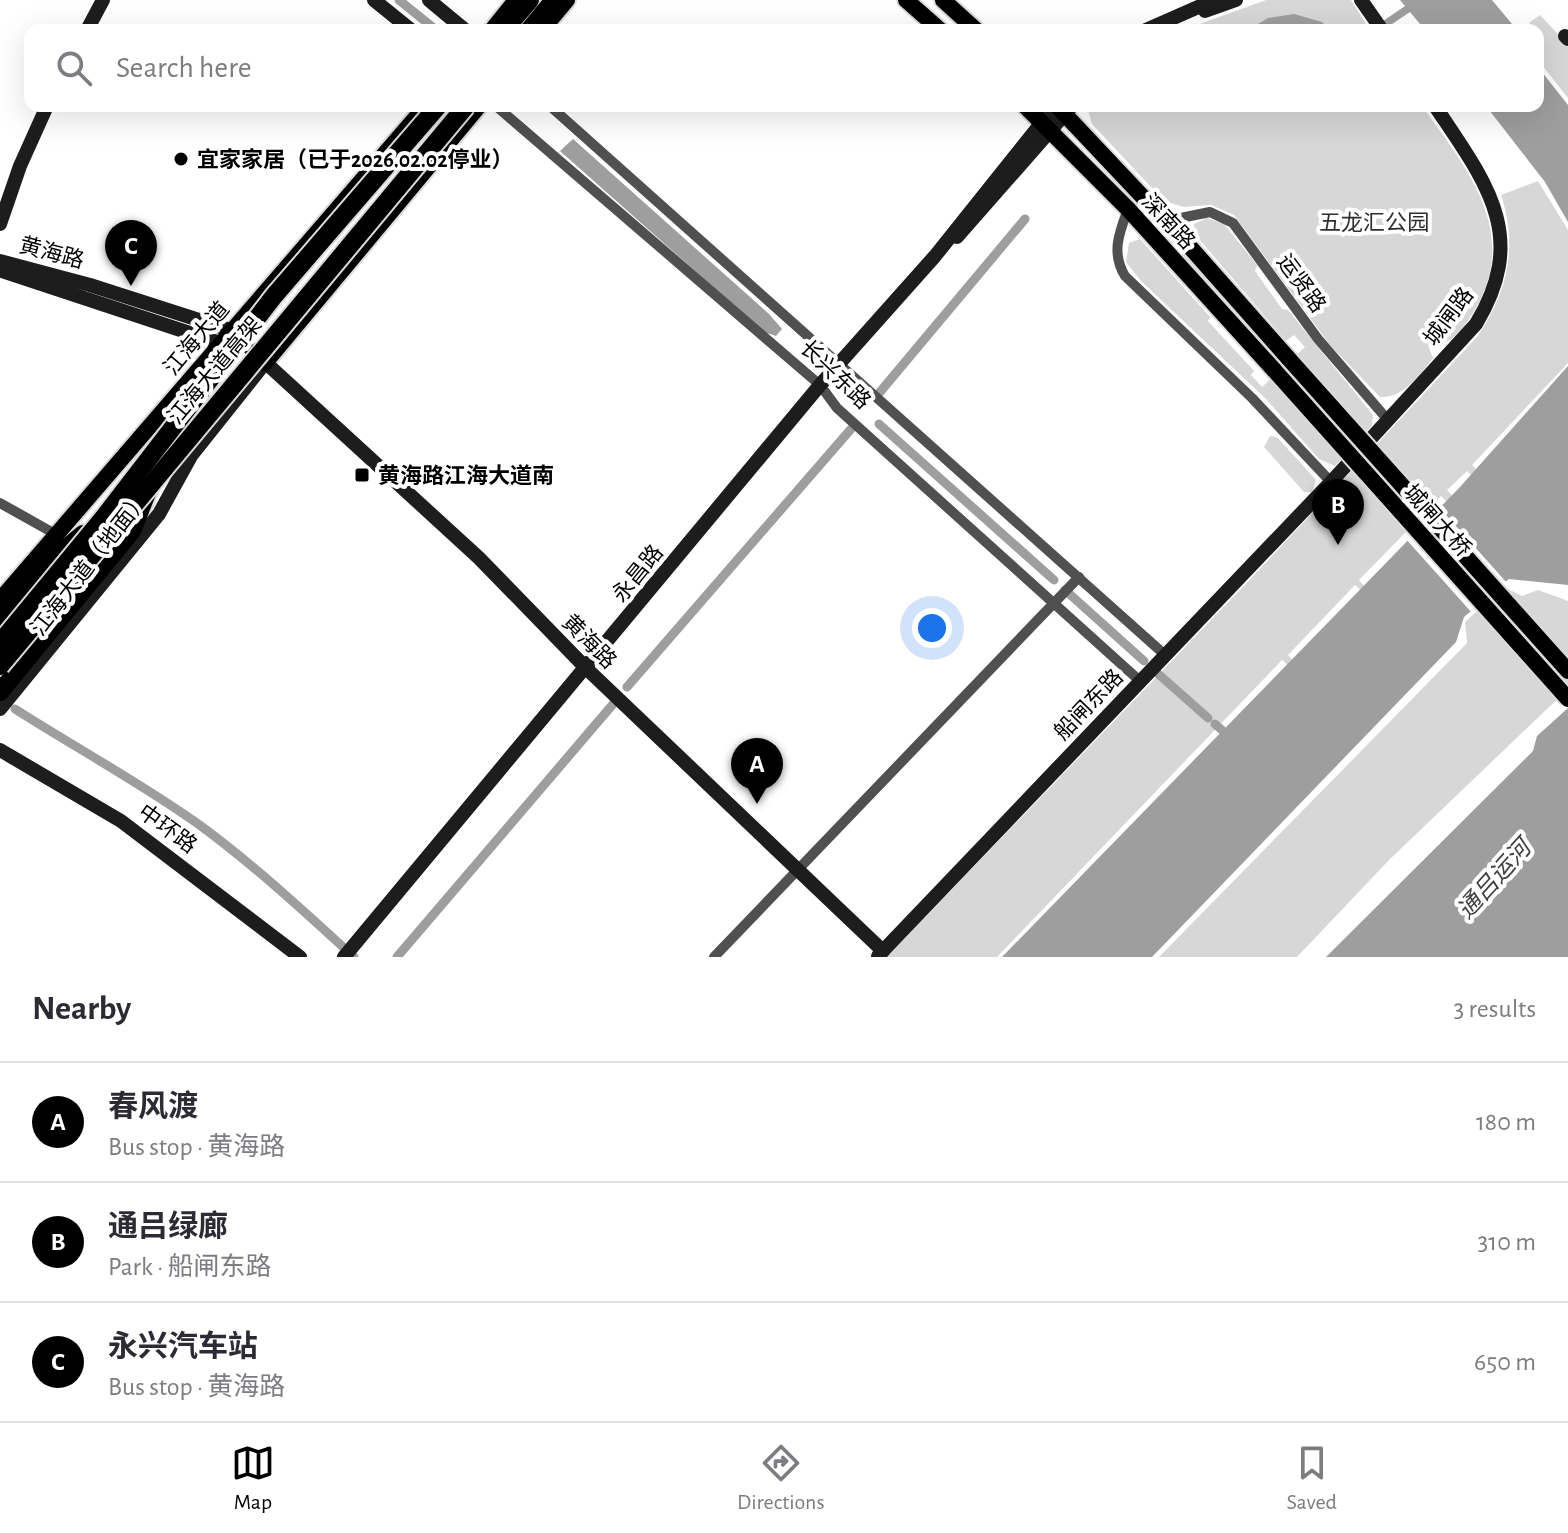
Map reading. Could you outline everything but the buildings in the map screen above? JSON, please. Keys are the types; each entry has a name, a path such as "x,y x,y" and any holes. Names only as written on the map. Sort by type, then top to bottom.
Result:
{"highway":[{"path":"509,24 530,0"},
{"path":"534,24 554,0"},
{"name":"江海大道高架","path":"0,643 104,517 274,296 433,112"},
{"name":"江海大道高架","path":"0,666 461,112"},
{"path":"0,692 132,531 152,480"},
{"path":"0,620 45,565 104,517"}],"main road":[{"path":"497,24 516,0"},
{"path":"547,24 567,0"},
{"path":"906,0 933,24"},
{"path":"943,0 969,24"},
{"name":"江海大道","path":"0,600 421,112"},
{"path":"265,363 474,112"},
{"name":"深南路","path":"1031,112 1128,209 1275,371"},
{"name":"深南路","path":"1066,112 1289,359"},
{"name":"城闸大桥","path":"1289,359 1568,671"},
{"name":"城闸大桥","path":"1275,371 1568,699"}],"street":[{"path":"90,24 103,0"},
{"path":"374,0 404,24"},
{"path":"429,0 458,24"},
{"path":"1160,24 1214,0"},
{"path":"1182,24 1236,0"},
{"path":"1361,0 1378,24"},
{"path":"0,224 20,166 44,112"},
{"name":"长兴东路","path":"503,112 820,385 837,408 1140,681"},
{"name":"长兴东路","path":"557,112 1164,654"},
{"name":"永昌路","path":"344,957 587,669 820,385 840,366 1059,112"},
{"name":"城闸路","path":"1331,482 1476,324 1492,296 1501,260 1502,240 1495,202 1439,112"},
{"path":"1128,209 1117,243 1119,265 1125,276 1252,398 1331,482"},
{"name":"运贤路","path":"1166,221 1210,212 1233,223 1318,339 1387,419"},
{"name":"黄海路","path":"0,261 90,285 225,336 265,363 479,558 587,669 798,869 880,954"},
{"name":"黄海路","path":"0,270 225,336"},
{"name":"江海大道（地面）","path":"0,709 159,514 191,456 265,363"},
{"name":"船闸东路","path":"880,954 1331,482"},
{"path":"0,503 57,535"},
{"path":"714,957 1079,577"},
{"name":"中环路","path":"0,750 121,821 300,957"}],"green space":[{"path":"1266,0 1351,0 1366,24 1200,24"},
{"path":"1540,15 1568,45 1568,98 1544,68 1544,24 1529,23"},
{"name":"五龙汇公园","path":"1089,112 1426,112 1470,176 1490,226 1492,253 1488,280 1476,308 1453,338 1443,343 1436,339 1428,345 1433,358 1410,385 1396,394 1380,397 1330,345 1234,215 1211,205 1184,207 1164,201 1092,124"},
{"path":"1538,181 1568,230 1568,363 1472,465 1478,471 1477,481 1467,471 1447,490 1457,501 1447,502 1441,496 1359,580 1366,588 1367,596 1355,585 1288,655 1301,668 1292,669 1282,660 997,957 887,957 1241,589 1477,337 1496,303 1507,269 1509,233 1501,195"},
{"path":"1207,218 1224,224 1257,265 1255,271 1282,309 1288,310 1373,415 1372,426 1335,466 1319,459 1266,399 1141,281 1126,262 1129,243 1140,239 1210,317 1208,321 1254,371 1251,375 1262,387 1305,347 1294,335 1286,341 1194,233 1194,224"},
{"path":"1181,247 1284,363 1279,367 1176,252"},
{"path":"1270,436 1278,438 1316,480 1312,492 1304,492 1264,447"},
{"path":"1504,587 1522,596 1538,590 1568,601 1568,689 1390,859 1297,957 1159,957 1467,643 1465,622"}],"water":[{"path":"1400,0 1492,0 1512,24 1420,24 1410,12 1392,24 1379,24 1405,6"},
{"path":"1294,14 1324,24 1258,24 1268,18"},
{"path":"1544,75 1568,105 1568,222 1545,182 1491,112 1544,112"},
{"path":"573,139 769,314 782,329 776,336 764,332 560,151"},
{"path":"1568,366 1568,585 1509,579 1464,617 1456,642 1152,957 1002,957 1460,487"},
{"name":"通吕运河","path":"1568,708 1568,957 1326,957 1533,751 1537,736"}],"pier":[{"path":"1437,505 1508,584 1473,614 1405,538"}],"waterway":[{"path":"399,0 429,24"},
{"path":"880,392 1025,219"},
{"path":"879,424 1054,580"},
{"path":"627,687 851,429"},
{"path":"1065,590 1144,661"},
{"path":"1156,672 1208,718"},
{"path":"397,957 614,703"},
{"path":"15,709 201,826 260,873 354,957"},
{"path":"1215,724 1224,732"}],"place":[{"name":"宜家家居（已于2026.02.02停业）","path":"181,159"},
{"name":"永兴汽车站","path":"131,286"},
{"name":"黄海路江海大道南","path":"362,475"},
{"name":"通吕绿廊","path":"1338,545"},
{"name":"春风渡","path":"757,804"}]}
